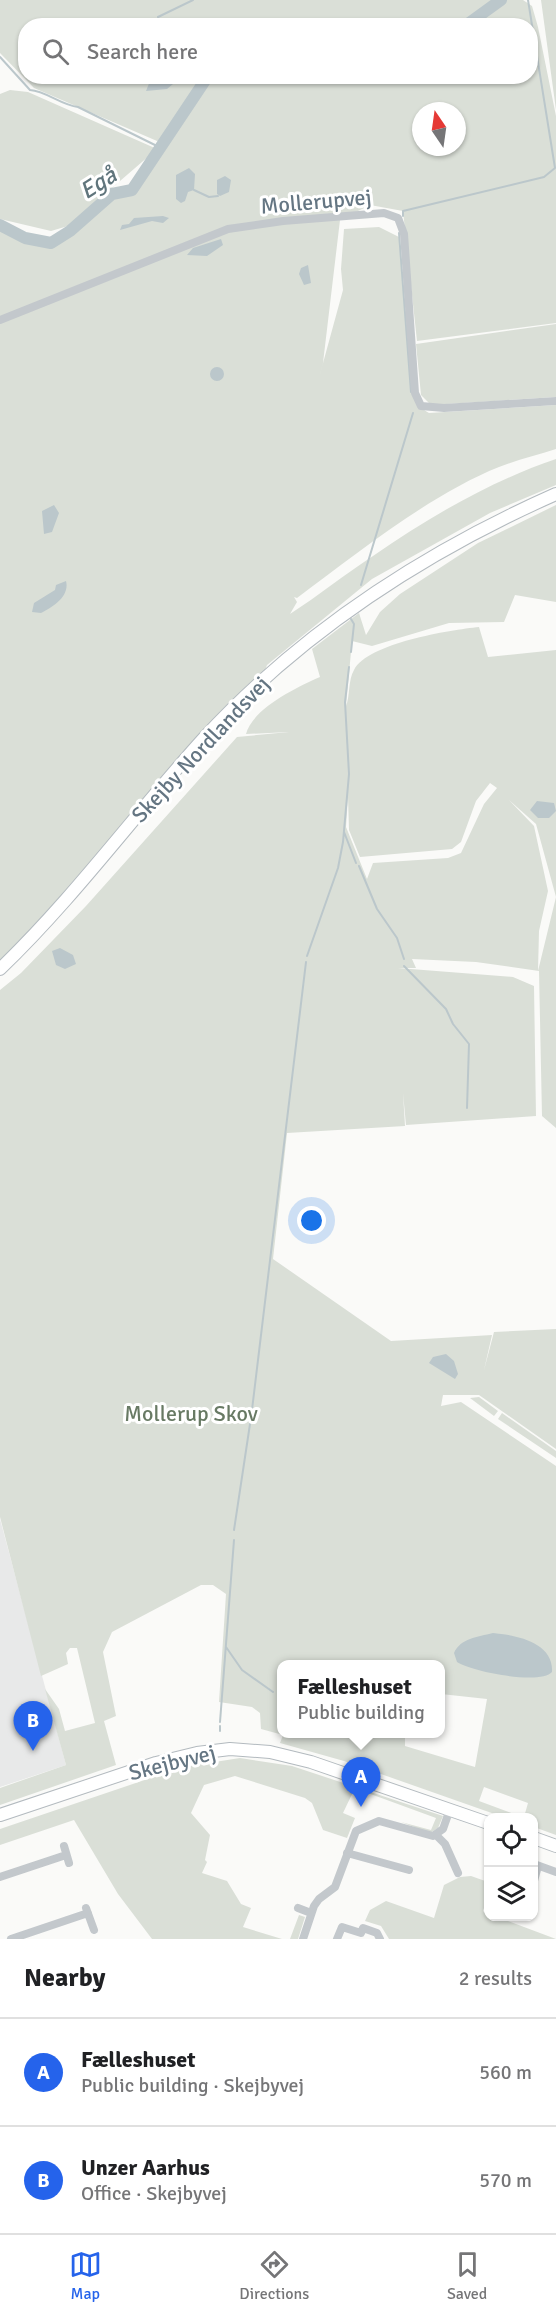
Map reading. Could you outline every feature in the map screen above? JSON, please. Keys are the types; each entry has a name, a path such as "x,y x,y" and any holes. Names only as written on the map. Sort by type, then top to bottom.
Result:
{"street":[{"name":"Mollerupvej","path":"0,320 228,229 283,220 384,213 398,218 404,234 415,393 421,406 444,408 556,401"},
{"name":"Skejby Nordlandsvej","path":"0,969 63,905 205,738 273,671 387,584 449,547 556,494"},
{"name":"Skejbyvej","path":"0,1815 156,1763 209,1750 230,1749 289,1756 484,1821"},
{"path":"306,1938 311,1913 319,1899 335,1887 356,1831 376,1822 426,1836 436,1835 443,1829 450,1809"},
{"path":"436,1835 445,1844 458,1873"},
{"path":"538,1839 556,1846"},
{"path":"347,1853 409,1870"},
{"path":"0,1877 66,1855"},
{"path":"538,1866 556,1872"},
{"path":"298,1908 311,1913"},
{"path":"11,1939 87,1910 94,1930"},
{"path":"337,1939 342,1927 361,1933 363,1928 377,1933 380,1939"}],"shaded area":[{"path":"149,84 173,84 167,89 146,91"},
{"path":"189,168 195,174 194,190 188,192 185,201 181,203 176,199 176,175"},
{"path":"225,176 231,180 229,192 220,196 217,194 217,180"},
{"path":"163,216 169,218 163,223 152,221 120,230 122,225 129,224 134,218"},
{"path":"221,239 223,245 207,256 187,255 193,248"},
{"path":"308,265 311,283 304,285 299,274 301,268"},
{"path":"217,367 222,369 224,374 222,379 217,381 212,379 210,374 212,369"},
{"path":"54,505 59,513 52,532 44,534 42,511"},
{"path":"66,581 67,586 60,600 41,613 32,612 34,603 55,590 56,585"},
{"path":"537,801 554,803 556,811 549,818 538,818 530,810"},
{"path":"60,948 73,955 76,964 65,969 56,965 52,951"},
{"path":"446,1354 454,1361 458,1374 455,1379 429,1363 433,1357"},
{"path":"0,1519 66,1765 0,1787"},
{"path":"493,1633 522,1638 540,1647 551,1662 552,1672 545,1676 535,1677 506,1676 477,1670 457,1662 454,1653 461,1644 470,1639"}],"green space":[{"path":"0,0 523,0 532,6 535,18 18,18 18,72 0,53"},
{"path":"541,0 556,0 556,110"},
{"path":"538,27 556,116 556,323 417,341 403,211 370,205 340,220 323,363 314,396 343,290 341,269 344,229 379,227 399,237 410,381 418,403 429,413 556,405 556,449 499,467 421,509 369,544 297,598 294,597 297,602 290,614 416,527 484,489 556,459 556,485 490,513 372,579 267,665 264,673 67,893 0,963 0,225 25,238 51,242 70,231 112,194 136,186 164,144 34,88 30,84 538,84"},
{"path":"10,90 28,92 157,149 68,226 51,231 0,219 0,94"},
{"path":"556,324 556,397 431,405 421,395 416,344"},
{"name":"Mollerup Skov","path":"556,505 556,602 515,595 504,622 449,623 372,646 352,641 346,706 354,670 375,652 392,645 449,631 479,627 488,657 556,650 556,897 536,824 509,800 534,826 548,891 539,931 538,971 476,962 412,959 416,968 398,968 513,977 534,986 536,1116 406,1125 403,1093 405,1126 287,1133 273,1259 391,1341 492,1335 484,1370 494,1332 556,1329 556,1449 479,1395 443,1395 441,1406 461,1402 556,1466 556,1835 538,1828 538,1813 525,1813 528,1803 484,1787 479,1801 511,1813 492,1813 344,1761 280,1743 282,1738 405,1738 405,1746 475,1767 487,1699 445,1694 445,1660 277,1660 277,1733 261,1729 260,1713 252,1707 219,1702 226,1594 213,1585 201,1585 112,1632 103,1652 116,1716 104,1721 116,1765 0,1805 0,1788 66,1765 45,1689 59,1709 65,1731 95,1723 77,1648 70,1648 66,1653 68,1664 41,1676 0,1517 0,990 21,973 86,906 237,737 289,732 246,734 250,725 266,708 288,693 320,677 312,649 359,613 366,635 380,612 400,594 478,543","holes":["490,783 497,788 484,804 461,853 448,858 373,863 367,879 346,827 348,797 349,830 360,857 452,849 461,842 476,801"]},
{"path":"556,897 556,1128 542,1116 539,971"},
{"path":"479,1397 498,1411 494,1416 470,1398"},
{"path":"502,1413 556,1451 556,1458 498,1419"},
{"path":"240,1758 292,1766 443,1816 438,1828 430,1833 401,1822 431,1830 436,1818 365,1792 361,1794 353,1792 343,1813 355,1818 347,1838 323,1830 312,1803 305,1798 235,1776 204,1785 191,1813 210,1835 205,1860 207,1862 202,1873 227,1881 241,1904 251,1908 243,1927 282,1939 152,1939 118,1894 74,1820 0,1845 0,1829 183,1767"},
{"path":"471,1876 484,1881 484,1921 508,1921 556,1939 389,1939 381,1926 365,1921 370,1910 386,1901 434,1918 444,1885 460,1877"},
{"path":"299,1915 305,1917 298,1939 290,1939"}],"waterway":[{"path":"158,17 193,0"},
{"name":"Egå","path":"476,18 501,0"},
{"path":"528,0 531,18"},
{"path":"0,57 18,77"},
{"path":"403,216 403,211 544,177 555,168 538,62"},
{"path":"25,84 30,90 78,107 161,148"},
{"name":"Egå","path":"0,225 25,238 51,243 70,231 112,194 132,190 203,84"},
{"path":"194,190 209,197 218,196"},
{"path":"399,233 411,392"},
{"path":"361,585 413,413"},
{"path":"351,619 354,624 351,652"},
{"path":"307,956 338,868 343,842 349,774 345,702 349,667"},
{"path":"344,832 356,863"},
{"path":"359,866 377,909 397,938 404,959"},
{"path":"251,1418 306,962"},
{"path":"404,966 446,1009 453,1024 469,1044 467,1108"},
{"path":"234,1530 250,1424"},
{"path":"220,1722 234,1540"},
{"path":"226,1647 242,1670 273,1692"},
{"path":"220,1726 220,1731"}],"place":[{"name":"Unzer Aarhus","path":"33,1751"},
{"name":"Fælleshuset","path":"361,1807"}]}
